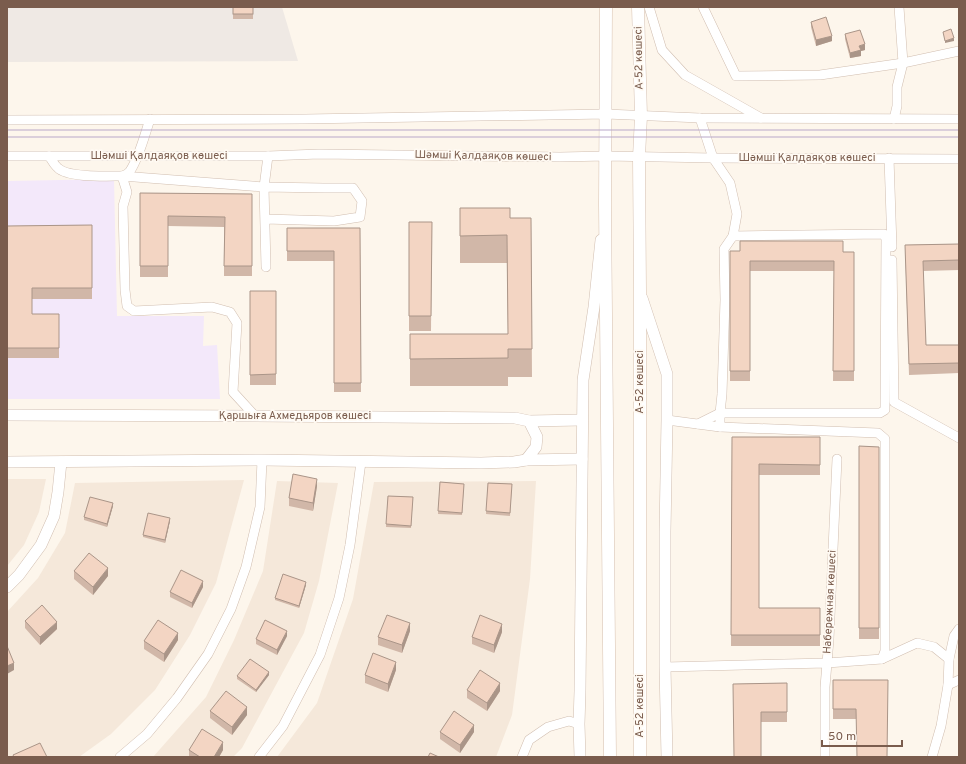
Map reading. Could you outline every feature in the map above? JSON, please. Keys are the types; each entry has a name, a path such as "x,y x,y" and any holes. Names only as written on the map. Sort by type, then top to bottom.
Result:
{"main road":[{"path":"606,7 605,204 610,757"},
{"name":"А-52 көшесі","path":"638,7 641,116 639,157 640,757"}],"street":[{"path":"649,7 662,50 684,75 763,119"},
{"path":"703,7 736,76 820,75 903,63 959,51"},
{"path":"894,119 897,106 897,87 903,63 899,7"},
{"path":"7,120 305,119 606,114 763,119 959,119"},
{"path":"700,118 713,158 730,183 737,214 733,236 724,249 725,300 720,427"},
{"path":"122,176 127,175 130,171 150,119"},
{"name":"Шәмші Қалдаяқов көшесі","path":"7,156 268,156 319,154 959,159"},
{"path":"49,156 63,172 74,174 122,176 264,187 353,188 362,201 360,218 334,221 265,219"},
{"path":"266,267 264,187 268,156"},
{"path":"890,158 894,402 959,438"},
{"path":"122,176 127,192 123,206 125,290 127,306 134,311 212,307 230,312 238,323 233,392 255,416"},
{"path":"580,757 579,724 583,380 594,306 605,204"},
{"path":"698,424 720,413 880,413 885,410 886,239 884,234 733,236"},
{"path":"640,292 667,374 665,532 667,757"},
{"name":"Қаршыға Ахмедьяров көшесі","path":"7,415 515,418 529,421 582,420"},
{"path":"667,420 720,427 878,433 884,439 885,650 882,659"},
{"path":"526,460 536,447 537,437 529,421"},
{"name":"Набережная көшесі","path":"837,458 827,663 882,659 917,643 934,647 949,659"},
{"path":"7,462 262,460 482,463 526,460 582,459"},
{"path":"120,757 147,734 177,698 208,654 232,609 246,567 260,507 262,460"},
{"path":"7,587 19,575 41,545 54,516 61,462"},
{"path":"259,757 282,726 320,655 339,598 350,545 361,462"},
{"path":"932,757 941,726 948,685 949,659 954,636 959,629"},
{"path":"665,667 827,663 825,687 825,757"},
{"path":"948,685 959,680"},
{"path":"522,757 529,740 548,727 570,721 579,724"}],"shaded area":[{"path":"7,7 282,7 298,61 7,62"},
{"path":"114,179 117,316 204,316 203,346 217,345 220,399 7,399 7,181"},
{"path":"7,479 46,479 39,512 24,545 7,566"},
{"path":"244,480 216,583 190,635 155,690 111,734 79,757 7,757 7,612 38,578 65,533 75,483"},
{"path":"277,481 338,483 319,581 304,633 242,748 233,757 153,757 206,697 234,640 263,571"},
{"path":"536,481 530,579 512,715 496,757 277,757 317,703 353,599 374,482"}],"building":[{"path":"233,7 253,7 253,14 233,14"},
{"path":"826,17 832,36 816,40 811,22"},
{"path":"951,29 954,38 945,41 943,32"},
{"path":"860,30 865,44 859,46 861,50 850,53 845,34"},
{"path":"140,193 252,194 252,266 224,266 225,217 168,216 168,266 140,266"},
{"path":"460,208 510,208 510,218 531,218 532,349 508,349 508,358 410,359 410,334 508,334 507,235 460,236"},
{"path":"409,222 432,222 431,316 409,316"},
{"path":"92,225 92,288 32,288 32,314 59,314 59,348 7,348 7,226"},
{"path":"287,228 360,228 361,383 334,383 334,251 287,251"},
{"path":"740,241 843,241 843,252 854,252 854,371 833,371 834,261 750,261 750,371 730,371 730,251 740,251"},
{"path":"959,244 959,260 923,261 926,345 959,345 959,363 909,364 905,245"},
{"path":"250,291 276,291 276,374 250,375"},
{"path":"732,437 820,437 820,465 759,464 759,608 820,608 820,635 731,635"},
{"path":"859,446 879,447 879,628 859,628"},
{"path":"293,474 317,479 313,503 289,498"},
{"path":"440,482 464,484 462,513 438,511"},
{"path":"488,483 512,484 510,513 486,511"},
{"path":"388,496 413,497 411,526 386,524"},
{"path":"90,497 113,503 107,524 84,517"},
{"path":"148,513 170,518 165,540 143,535"},
{"path":"89,553 108,568 93,587 74,571"},
{"path":"181,570 203,581 192,603 170,592"},
{"path":"283,574 306,582 299,606 275,598"},
{"path":"42,605 57,622 40,637 25,621"},
{"path":"387,615 410,623 402,645 378,637"},
{"path":"480,615 502,624 494,645 472,637"},
{"path":"158,620 178,633 164,654 144,641"},
{"path":"265,620 287,631 277,650 256,639"},
{"path":"7,646 14,663 7,666"},
{"path":"373,653 396,662 388,684 365,675"},
{"path":"250,659 269,672 256,690 237,676"},
{"path":"480,670 500,683 487,703 467,690"},
{"path":"833,680 888,680 887,757 857,757 856,709 833,709"},
{"path":"787,683 787,712 761,712 761,757 734,757 733,684"},
{"path":"226,691 247,707 232,727 210,711"},
{"path":"454,711 474,725 460,745 440,732"},
{"path":"202,729 223,742 214,757 200,757 189,750"},
{"path":"40,743 47,757 14,757 13,755"},
{"path":"430,753 439,757 428,757"}],"tram line":[{"path":"7,130 959,130"},
{"path":"7,137 959,137"}]}
